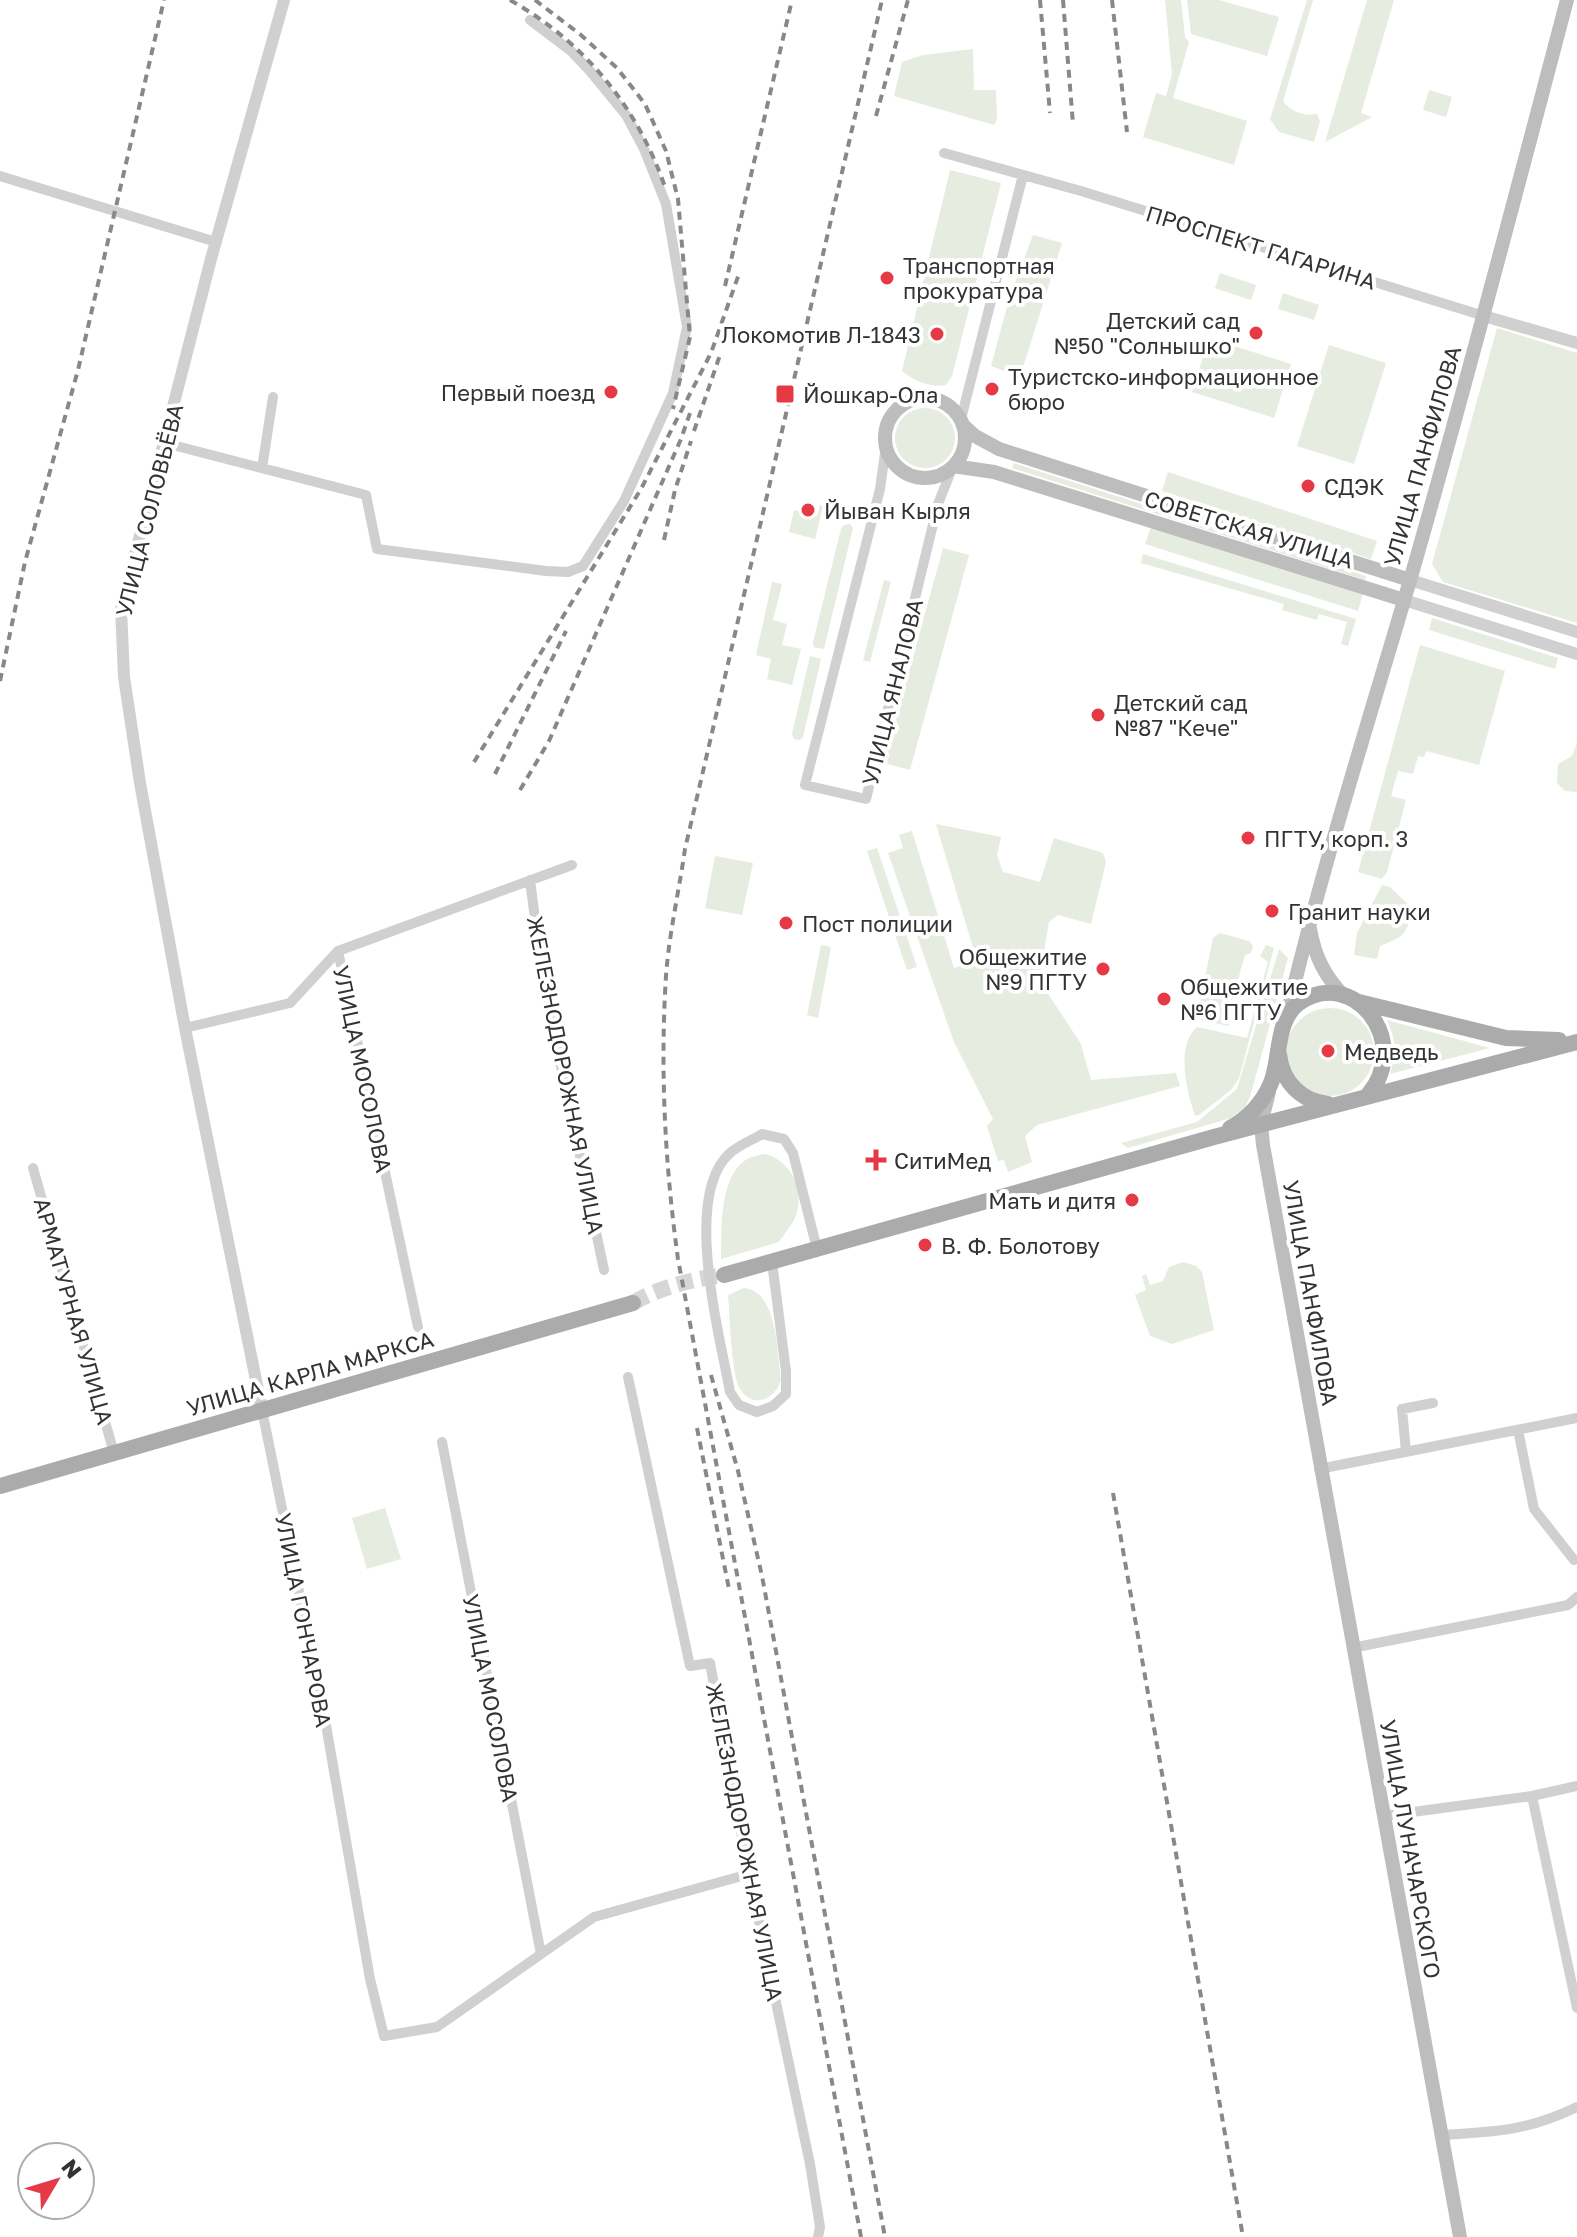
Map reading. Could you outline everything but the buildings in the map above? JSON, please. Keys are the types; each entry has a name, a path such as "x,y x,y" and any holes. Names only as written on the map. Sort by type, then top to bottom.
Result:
{"main road":[{"name":"УЛИЦА ПАНФИЛОВА","path":"1286,1019 1308,921 1410,580 1484,316 1567,0"},
{"path":"919,398 936,400 952,409 962,422 961,453 953,466 933,477 912,476 895,464 886,446 885,433 889,420 896,410 919,398"},
{"name":"СОВЕТСКАЯ УЛИЦА","path":"962,422 975,436 999,449 1410,580"},
{"name":"СОВЕТСКАЯ УЛИЦА","path":"953,466 994,472 1404,600"},
{"path":"1308,921 1319,963 1326,976 1371,1015 1384,1044 1380,1076 1368,1095"},
{"path":"1261,1124 1286,1019 1293,1008 1311,997 1334,995 1506,1038 1577,1041"},
{"path":"724,1275 1261,1124 1577,1041"},
{"path":"1279,1049 1280,1065 1293,1088 1317,1103 1334,1105"},
{"path":"1214,1137 1242,1122 1255,1109 1271,1084"},
{"name":"УЛИЦА ПАНФИЛОВА","path":"1261,1124 1319,1469"},
{"name":"УЛИЦА КАРЛА МАРКСА","path":"0,1486 633,1303"},
{"name":"УЛИЦА ЛУНАЧАРСКОГО","path":"1319,1469 1460,2237"}],"street":[{"name":"УЛИЦА СОЛОВЬЁВА","path":"185,1028 140,783 121,643 121,609 216,242 284,0"},
{"path":"165,443 366,495 377,549 546,571 568,572 583,566 624,501 673,393 687,327 666,204 644,149 626,115 590,71 571,51 530,20"},
{"name":"ПРОСПЕКТ ГАГАРИНА","path":"944,153 1577,343"},
{"path":"962,422 1023,175"},
{"path":"0,176 216,242"},
{"path":"262,468 273,397"},
{"name":"УЛИЦА ЯНАЛОВА","path":"886,446 880,489 805,785 866,799 938,504 953,466"},
{"name":"СОВЕТСКАЯ УЛИЦА","path":"1410,580 1577,632"},
{"name":"СОВЕТСКАЯ УЛИЦА","path":"1404,600 1577,654"},
{"path":"185,1028 290,1003 338,951 572,865"},
{"name":"ЖЕЛЕЗНОДОРОЖНАЯ УЛИЦА","path":"530,880 543,981 604,1270"},
{"name":"УЛИЦА МОСОЛОВА","path":"338,951 418,1327"},
{"name":"УЛИЦА ГОНЧАРОВА","path":"185,1028 326,1725 370,1979 384,2036 437,2027 541,1954"},
{"path":"772,1262 786,1371 786,1394 773,1406 757,1412 739,1405 730,1392 705,1247 705,1218 711,1191 716,1174 729,1154 762,1134 784,1139 793,1153 817,1249"},
{"name":"АРМАТУРНАЯ УЛИЦА","path":"33,1168 114,1453"},
{"name":"ЖЕЛЕЗНОДОРОЖНАЯ УЛИЦА","path":"628,1377 690,1666 710,1663 749,1874 810,2164 820,2227 818,2237"},
{"path":"1406,1452 1402,1409 1433,1403"},
{"path":"1319,1469 1577,1418"},
{"path":"1518,1430 1534,1509 1576,1560 1577,1574"},
{"name":"УЛИЦА МОСОЛОВА","path":"442,1442 541,1954"},
{"path":"1352,1648 1568,1605 1577,1597"},
{"path":"1383,1816 1532,1796 1577,1786"},
{"path":"1532,1796 1577,2008"},
{"path":"541,1954 594,1917 749,1874"},
{"path":"1441,2135 1510,2131 1577,2107"}],"shaded area":[{"path":"1165,0 1181,0 1185,37 1189,42 1173,98 1247,121 1234,165 1143,137 1156,93 1166,96 1172,74"},
{"path":"1187,0 1219,0 1279,17 1267,56 1191,34"},
{"path":"1307,0 1313,0 1283,101 1298,112 1317,114 1320,121 1314,142 1279,132 1270,119"},
{"path":"1367,0 1394,0 1361,113 1372,117 1325,142"},
{"path":"973,49 974,90 996,90 997,120 994,125 894,96 902,62 923,55"},
{"path":"1429,90 1452,97 1446,117 1423,110"},
{"path":"950,170 1001,183 952,376 946,385 928,385 902,371"},
{"path":"1033,235 1062,243 1020,377 991,366 1010,296"},
{"path":"1220,273 1256,285 1251,300 1215,288"},
{"path":"1283,293 1319,305 1314,320 1278,309"},
{"path":"1497,328 1577,353 1577,623 1443,582 1432,564"},
{"path":"1209,338 1291,364 1274,418 1192,392"},
{"path":"1329,345 1386,363 1354,464 1297,446"},
{"path":"925,408 946,417 955,438 946,459 925,468 904,459 895,438 904,417"},
{"path":"1014,463 1366,576 1365,580 1012,468"},
{"path":"1168,472 1377,541 1371,559 1162,491"},
{"path":"820,505 823,506 815,539 789,532 794,510 817,516"},
{"path":"850,524 853,528 824,649 814,647 841,529"},
{"path":"1151,527 1363,594 1358,611 1145,544"},
{"path":"943,548 969,555 910,770 884,763"},
{"path":"1143,554 1356,619 1348,646 1341,644 1347,622 1319,614 1317,620 1282,610 1284,604 1141,563"},
{"path":"884,580 891,582 870,662 863,660"},
{"path":"772,582 782,584 773,620 787,624 782,645 801,649 792,685 767,679 771,659 756,655"},
{"path":"1432,618 1558,658 1555,669 1429,630"},
{"path":"1420,645 1505,671 1479,765 1426,751 1424,757 1418,756 1413,774 1398,771 1391,796 1406,800 1387,872 1382,879 1358,872"},
{"path":"810,656 821,659 800,740 794,739 792,734"},
{"path":"1577,743 1577,792 1565,791 1557,783 1558,764 1572,756"},
{"path":"936,824 1001,837 997,855 1003,872 1040,882 1054,838 1103,853 1106,862 1091,924 1058,915 1049,922 1039,980 1081,1044 1091,1080 1176,1073 1180,1086 1037,1125 1025,1136 1032,1162 1008,1172 1004,1160 998,1161 987,1126 993,1119 954,1042 888,853 903,848 899,835 912,831 954,968 977,961"},
{"path":"877,848 917,967 907,970 867,851"},
{"path":"715,856 753,863 742,915 705,908"},
{"path":"1382,885 1390,887 1412,908 1408,924 1400,937 1380,946 1377,959 1354,955 1357,933"},
{"path":"1220,933 1249,941 1253,946 1251,953 1245,955 1229,1011 1233,1019 1228,1026 1201,1020 1198,1012 1213,938"},
{"path":"821,945 831,947 818,1018 807,1015"},
{"path":"1266,945 1274,948 1239,1078 1231,1090 1195,1116 1185,1070 1186,1046 1190,1036 1197,1027 1247,1038 1268,962 1260,956"},
{"path":"1279,949 1288,958 1245,1107 1231,1118 1128,1148 1121,1143 1197,1122 1237,1089"},
{"path":"1330,1008 1347,1012 1361,1021 1370,1035 1374,1052 1370,1069 1361,1083 1347,1092 1330,1096 1313,1092 1299,1083 1290,1069 1286,1052 1290,1035 1299,1021 1313,1012"},
{"path":"1387,1020 1490,1048 1390,1074 1394,1047"},
{"path":"765,1154 782,1162 793,1177 798,1195 795,1218 779,1242 721,1259 722,1219 731,1178 747,1159"},
{"path":"1183,1262 1196,1266 1202,1272 1214,1330 1172,1344 1150,1336 1135,1295 1146,1290 1142,1276 1146,1274 1150,1285 1163,1281 1169,1267"},
{"path":"744,1288 764,1300 770,1312 781,1379 770,1396 758,1400 740,1389 733,1358 728,1295"},
{"path":"385,1508 401,1559 367,1569 352,1518"}],"tunnel":[{"path":"633,1303 677,1284 724,1275"}],"railway":[{"path":"0,681 25,562 78,370 164,0"},
{"path":"510,0 562,36 605,79 639,130 665,187"},
{"path":"535,0 581,35 617,68 645,104 666,151 678,199 690,337 673,409"},
{"path":"725,286 792,0"},
{"path":"861,2237 678,1259 667,1153 664,1012 667,960 685,849 882,0"},
{"path":"876,116 908,0"},
{"path":"1040,0 1050,113"},
{"path":"1063,0 1073,124"},
{"path":"1112,0 1127,132"},
{"path":"474,762 641,489 711,353 740,271"},
{"path":"694,431 720,355"},
{"path":"520,790 549,741 690,413"},
{"path":"664,540 675,490 691,441"},
{"path":"495,774 566,631"},
{"path":"711,1375 738,1471 762,1576 885,2237"},
{"path":"697,1428 729,1589"},
{"path":"1113,1493 1243,2237"}],"place":[{"name":"Транспортная прокуратура","path":"887,278"},
{"name":"Детский сад №50 \"Солнышко\"","path":"1256,333"},
{"name":"Локомотив Л-1843","path":"937,334"},
{"name":"Туристско-информационное бюро","path":"992,389"},
{"name":"Первый поезд","path":"611,392"},
{"name":"Йошкар-Ола","path":"785,394"},
{"name":"СДЭК","path":"1308,486"},
{"name":"Йыван Кырля","path":"808,510"},
{"name":"Детский сад №87 \"Кече\"","path":"1098,715"},
{"name":"ПГТУ, корп. 3","path":"1248,838"},
{"name":"Гранит науки","path":"1272,911"},
{"name":"Пост полиции","path":"786,923"},
{"name":"Общежитие №9 ПГТУ","path":"1103,969"},
{"name":"Общежитие №6 ПГТУ","path":"1164,999"},
{"name":"Медведь","path":"1328,1051"},
{"name":"СитиМед","path":"876,1160"},
{"name":"Мать и дитя","path":"1132,1200"},
{"name":"В. Ф. Болотову","path":"925,1245"}]}
